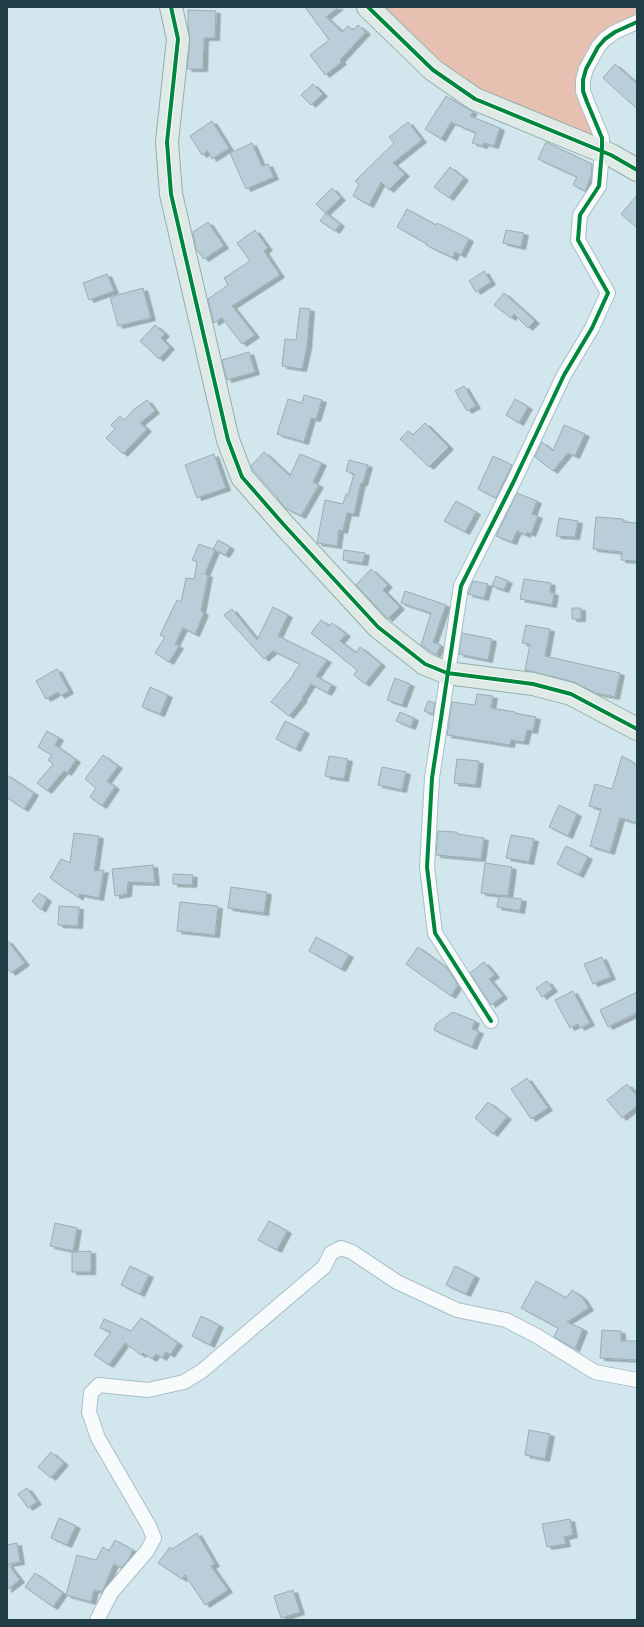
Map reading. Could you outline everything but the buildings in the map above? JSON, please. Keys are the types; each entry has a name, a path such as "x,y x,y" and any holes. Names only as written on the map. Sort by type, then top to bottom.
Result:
{"main road":[{"path":"171,7 178,39 167,142 171,194 228,440 242,476 284,525 378,627 425,664 447,673 533,684 571,694 637,729"},
{"path":"368,7 433,70 475,99 602,151 637,170"}],"street":[{"path":"491,1021 435,933 427,867 432,778 447,673 461,586 536,437 564,375 592,328 608,293 578,240 580,215 599,186 602,151 602,138 583,91 584,80 586,69 598,47 605,39 615,32 637,22"},
{"path":"97,1620 111,1593 147,1551 154,1538 149,1526 98,1438 89,1412 92,1393 99,1386 148,1390 184,1382 202,1371 324,1266 331,1253 341,1248 352,1252 397,1282 457,1310 506,1320 537,1336 595,1372 637,1380"}],"shaded area":[{"path":"382,7 637,7 637,15 606,31 578,89 593,134 589,137 494,98 467,82 434,60"}],"cycle path":[{"path":"171,7 178,39 167,142 171,194 228,440 242,477 378,627 425,664 447,673 533,684 571,694 637,729"},
{"path":"368,7 433,70 475,99 611,155 637,170"},
{"path":"491,1021 435,933 427,867 432,778 461,586 513,483 564,375 592,328 608,293 578,240 580,215 599,186 602,151 602,138 583,91 583,80 586,69 598,47 605,39 615,32 637,22"}]}
